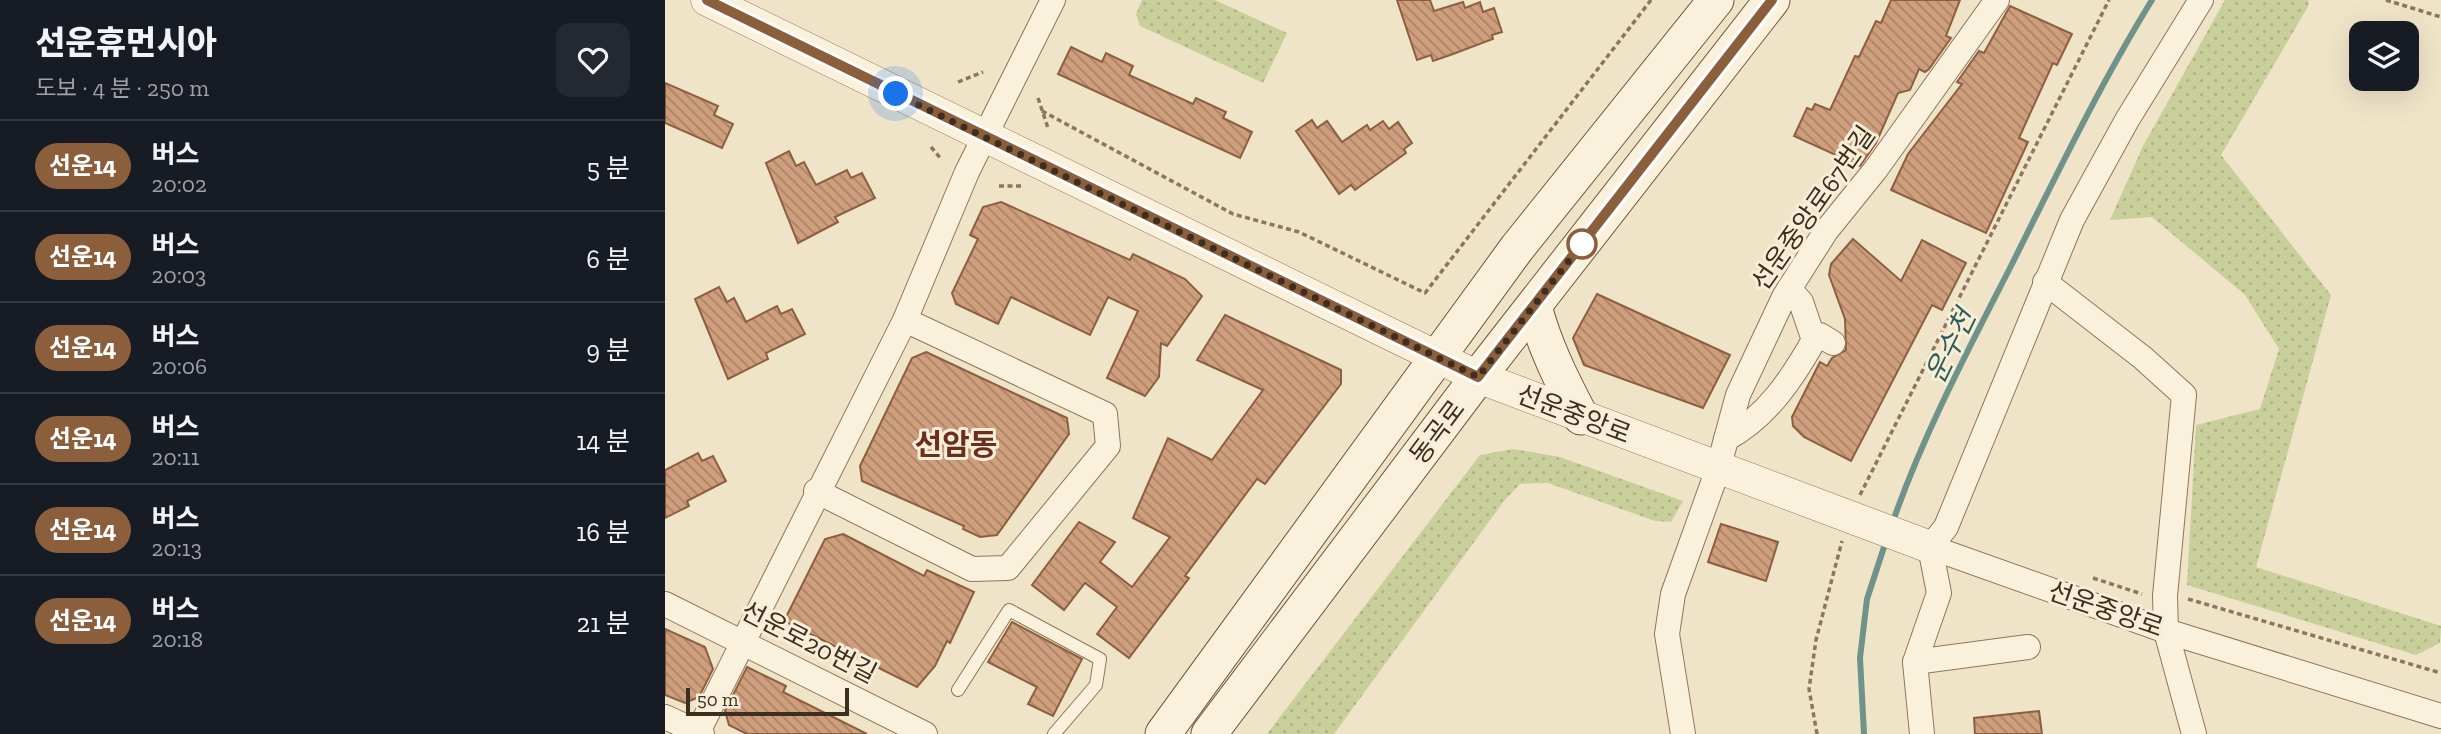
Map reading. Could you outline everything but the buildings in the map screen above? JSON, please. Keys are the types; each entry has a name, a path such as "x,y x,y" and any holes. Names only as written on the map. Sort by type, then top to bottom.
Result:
{"main road":[{"path":"1622,114 1697,0"},
{"name":"동곡로","path":"1163,734 1387,431 1517,248 1716,0"},
{"name":"동곡로","path":"1209,734 1478,377 1772,0"},
{"path":"1534,306 1545,339 1581,417"}],"street":[{"name":"선운중앙로","path":"707,0 984,138 1478,377 1718,469 2166,631 2441,716"},
{"path":"665,717 699,733 816,491 905,320 984,138 1053,0"},
{"name":"선운중앙로67번길","path":"1683,734 1667,634 1674,594 1718,469 1738,395 1789,289 1826,231 1877,169 1997,0"},
{"path":"1922,734 1915,662 1939,593 1925,545 1946,527 2072,220 2127,120 2201,0"},
{"path":"2045,282 2143,358 2184,395 2165,596 2166,631 2194,734"},
{"path":"1726,439 1739,432 1773,401 1823,342 1801,302 1789,289"},
{"path":"816,491 972,569 1008,568 1108,446 1105,414 905,320"},
{"name":"선운로20번길","path":"665,604 925,734"},
{"path":"1915,662 2028,647"}],"lane":[{"path":"958,690 1009,610 1100,659 1096,685 1054,734"}],"path":[{"path":"1042,111 1233,214 1299,232 1425,293 1651,0"},
{"path":"1817,734 1809,690 1815,640 1854,519 2109,0"},
{"path":"2386,0 2441,17"},
{"path":"958,82 983,72"},
{"path":"1038,98 1048,128"},
{"path":"931,147 942,160"},
{"path":"999,186 1024,186"}],"green space":[{"path":"1142,0 1215,0 1287,33 1263,83 1140,26 1136,14"},
{"path":"2225,0 2308,0 2309,5 2221,155 2331,295 2256,567 2441,626 2440,643 2416,655 2187,585 2196,425 2260,409 2279,349 2245,295 2152,217 2110,220 2143,146"},
{"path":"1513,449 1560,457 1683,501 1671,522 1655,521 1548,483 1520,484 1504,501 1334,734 1267,734 1480,455"}],"waterway":[{"name":"운수천","path":"1892,524 1917,458 1962,362 2078,132 2152,0"},
{"name":"운수천","path":"1864,734 1860,658 1867,599 1886,541"}],"bus line":[{"name":"선운14","path":"707,0 1478,377 1772,0"}],"district":[{"name":"선암동","path":"956,445"}],"route":[{"path":"896,94 1478,377 1582,244"}]}
